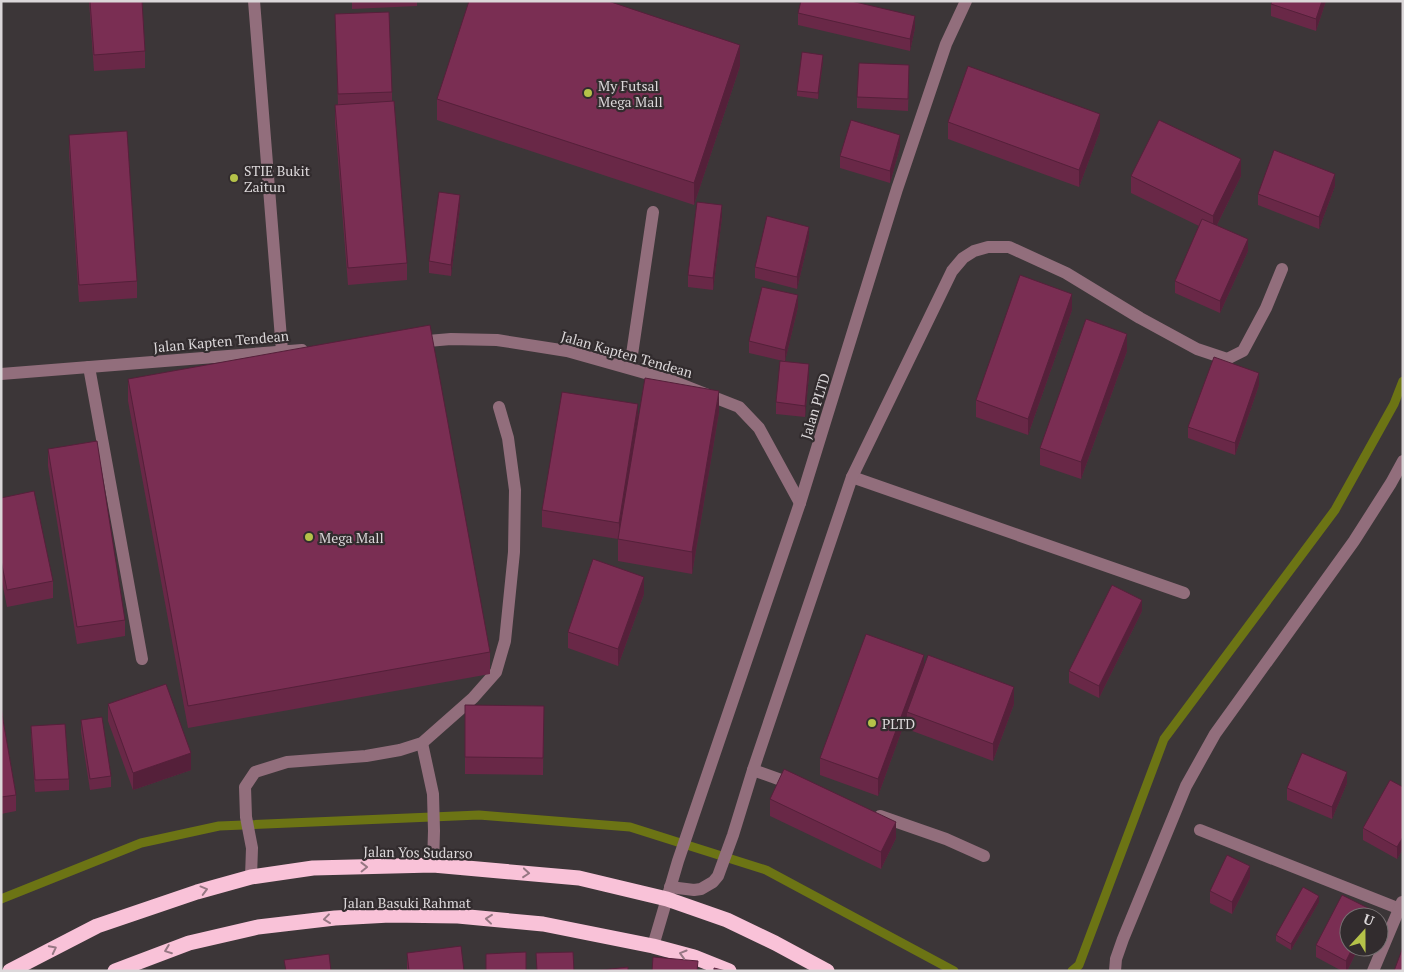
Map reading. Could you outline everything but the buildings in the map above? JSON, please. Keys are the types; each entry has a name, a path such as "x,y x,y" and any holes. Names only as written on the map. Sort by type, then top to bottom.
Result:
{"highway":[{"name":"Jalan Yos Sudarso","path":"10,971 97,926 197,892 251,877 312,868 433,866 579,878 669,893 775,942 827,971"},
{"name":"Jalan Basuki Rahmat","path":"115,971 189,942 258,928 335,918 390,915 458,916 543,924 653,946 694,957 729,971"}],"street":[{"path":"254,1 282,351"},
{"name":"Jalan PLTD","path":"653,946 678,861 800,503 897,190 946,44 966,1"},
{"path":"630,368 653,212"},
{"path":"669,893 701,889 713,882 718,876 852,477 952,271 963,258 974,251 988,246 1009,247 1066,273 1140,318 1197,349 1227,359 1243,351 1266,308 1282,268"},
{"name":"Jalan Kapten Tendean","path":"402,343 451,339 497,340 567,351 670,380 739,407 759,428 800,503"},
{"name":"Jalan Kapten Tendean","path":"1,374 312,349"},
{"path":"89,367 142,659"},
{"path":"251,877 252,848 246,817 246,787 254,772 287,762 366,756 400,750 422,743 473,698 496,672 505,641 514,552 515,490 508,438 499,407"},
{"path":"1115,971 1116,959 1123,939 1186,786 1214,734 1354,541 1403,461"},
{"path":"852,477 1184,593"},
{"path":"422,743 433,794 433,866"},
{"path":"753,770 808,790"},
{"path":"872,813 984,856"},
{"path":"1200,830 1401,905 1372,971"}],"waterway":[{"path":"1072,971 1079,965 1164,739 1335,510 1394,404 1403,381"},
{"path":"1,899 141,843 219,826 479,815 630,827 766,870 954,971"}],"place":[{"name":"My Futsal Mega Mall","path":"588,93"},
{"name":"STIE Bukit Zaitun","path":"234,178"},
{"name":"Mega Mall","path":"309,537"},
{"name":"PLTD","path":"872,723"}]}
